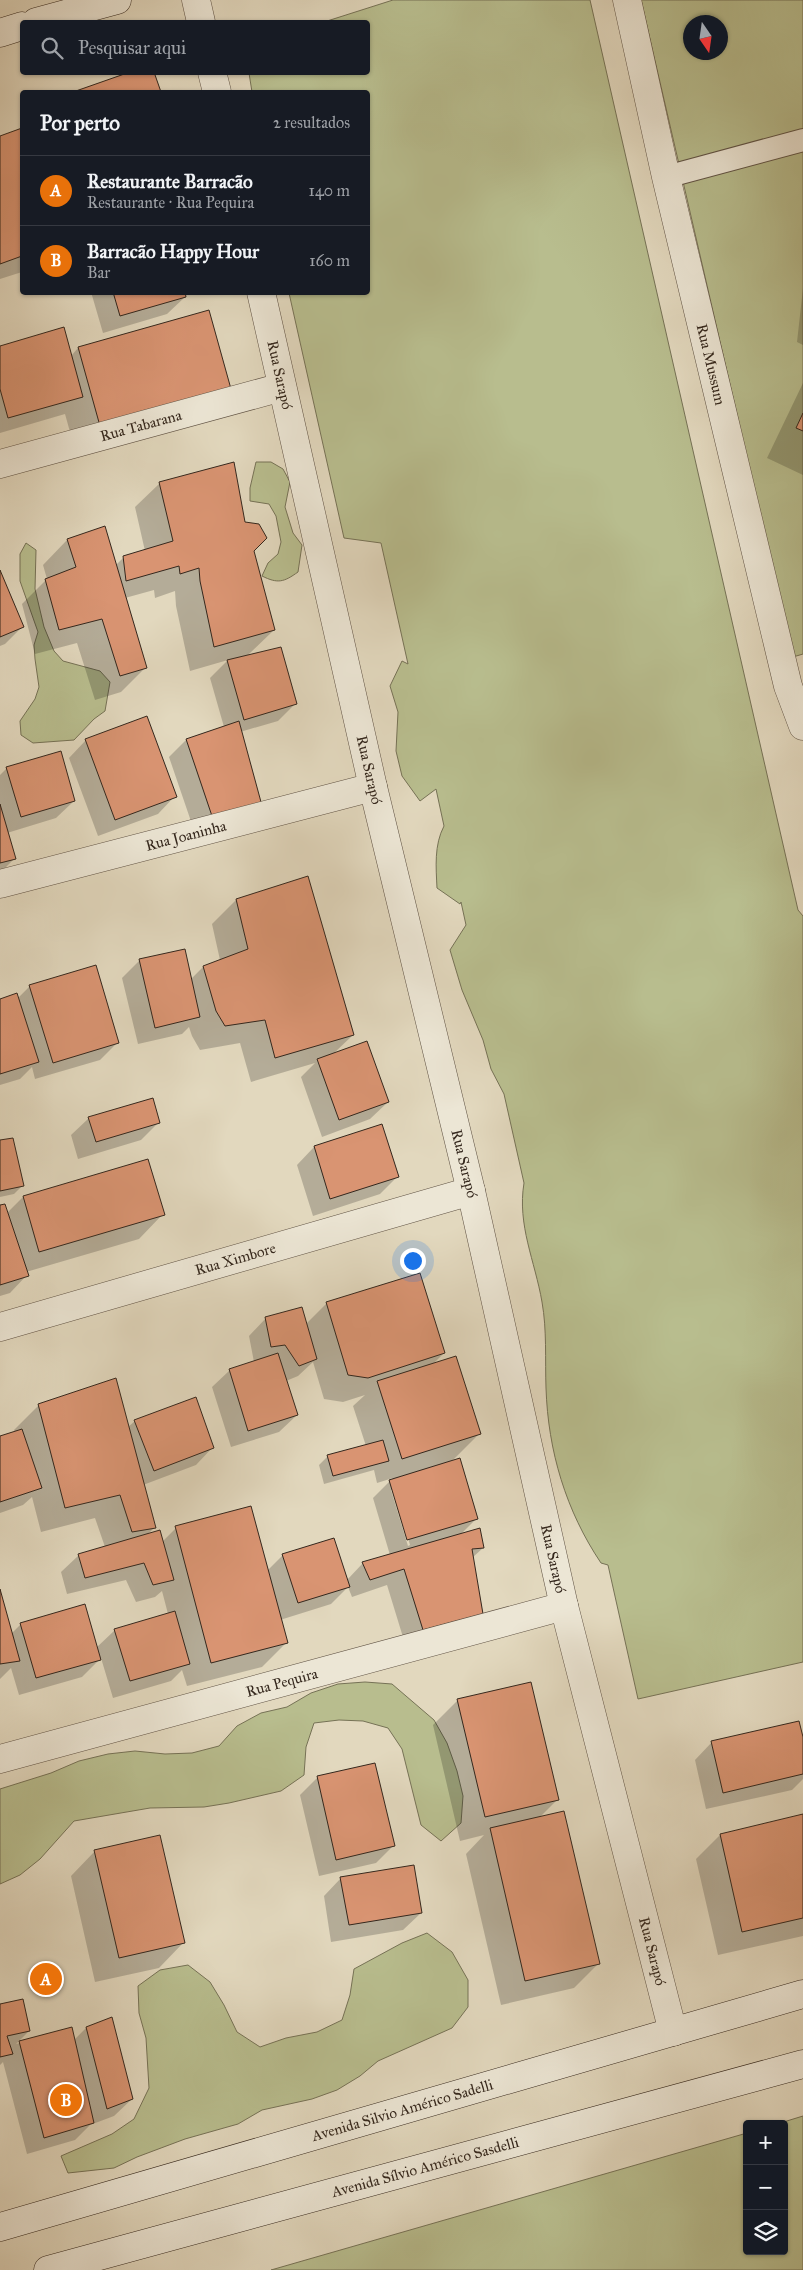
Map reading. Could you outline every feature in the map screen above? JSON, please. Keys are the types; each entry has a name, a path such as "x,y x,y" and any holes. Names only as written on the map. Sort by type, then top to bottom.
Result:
{"street":[{"path":"43,20 117,0"},
{"path":"196,0 201,20"},
{"name":"Rua Mussum","path":"626,0 666,177 795,684 803,726"},
{"path":"0,33 20,27"},
{"path":"213,75 216,90"},
{"name":"Rua Sarapó","path":"262,295 373,787 471,1191 564,1606 673,2032"},
{"name":"Rua Tabarana","path":"0,464 282,388"},
{"name":"Rua Joaninha","path":"0,884 373,787"},
{"name":"Rua Ximbore","path":"0,1326 471,1191"},
{"name":"Rua Pequira","path":"0,1758 564,1606"},
{"name":"Avenida Silvio Américo Sadelli","path":"0,2226 803,1994"},
{"name":"Avenida Sílvio Américo Sasdelli","path":"48,2270 803,2064"}],"lane":[{"path":"666,177 803,140"}],"green space":[{"path":"393,0 590,0 798,910 803,916 803,1662 638,1699 608,1565 601,1563 589,1543 578,1523 561,1480 555,1457 548,1411 544,1313 523,1214 522,1198 524,1183 504,1094 491,1069 483,1040 462,990 450,950 466,925 461,902 460,904 437,888 437,848 444,826 436,789 420,801 402,776 396,751 398,712 390,686 402,661 408,664 381,543 344,538 289,295 370,295 370,90 252,90 249,75 370,75 370,20 330,20"},
{"path":"641,0 803,0 803,654 793,657"},
{"path":"256,462 271,462 283,469 290,482 285,507 293,533 302,545 298,572 281,581 262,576 268,563 278,554 281,542 276,516 269,504 250,501 250,488"},
{"path":"26,543 36,550 35,589 44,627 54,651 63,661 100,671 110,682 105,711 94,719 74,740 33,743 21,735 20,721 35,699 39,687 34,645 38,632 20,581 20,554"},
{"path":"365,1682 392,1684 434,1720 447,1743 463,1796 461,1823 441,1841 421,1825 402,1749 388,1728 363,1721 339,1720 314,1723 306,1747 304,1775 281,1791 204,1807 150,1808 74,1821 40,1859 20,1875 0,1884 0,1789 51,1773 79,1761 108,1754 135,1751 165,1754 192,1753 219,1746 237,1726 261,1713 287,1707 311,1693 338,1684"},
{"path":"427,1933 452,1952 468,1980 468,2007 452,2028 378,2061 360,2076 337,2090 312,2099 262,2110 238,2124 185,2139 114,2168 68,2173 61,2156 112,2134 134,2119 149,2088 146,2038 139,2013 138,1986 160,1970 188,1965 210,1982 237,2032 260,2047 286,2038 317,2032 342,2020 350,1995 354,1969 402,1943"},
{"path":"803,2116 803,2270 271,2270 743,2134 743,2255 788,2255 788,2121"}],"building":[{"path":"121,75 155,75 160,90 79,90"},
{"path":"20,129 20,257 0,264 0,136"},
{"path":"114,295 186,295 186,297 120,316"},
{"path":"209,310 231,389 100,426 78,347"},
{"path":"64,327 83,397 8,418 0,389 0,346"},
{"path":"803,413 803,431 796,428"},
{"path":"234,462 245,522 259,524 267,538 254,551 275,630 214,647 199,568 180,574 179,566 126,581 123,556 173,541 159,482"},
{"path":"105,526 147,668 120,676 102,619 59,630 45,579 76,567 67,539"},
{"path":"0,570 24,627 0,637"},
{"path":"281,647 297,704 244,720 227,660"},
{"path":"147,716 177,797 115,820 85,739"},
{"path":"239,721 261,802 213,819 186,739"},
{"path":"61,751 75,801 21,817 6,767"},
{"path":"0,804 16,859 0,863"},
{"path":"308,876 354,1035 275,1058 265,1020 225,1026 216,1011 203,966 248,949 236,899"},
{"path":"185,949 200,1017 155,1028 139,959"},
{"path":"96,965 119,1043 53,1063 29,985"},
{"path":"17,993 39,1062 0,1074 0,999"},
{"path":"367,1041 389,1102 339,1120 317,1059"},
{"path":"153,1098 160,1123 96,1142 88,1117"},
{"path":"382,1124 399,1177 330,1199 314,1146"},
{"path":"13,1138 24,1186 0,1191 0,1140"},
{"path":"148,1159 165,1215 39,1252 23,1196"},
{"path":"5,1204 29,1276 0,1285 0,1205"},
{"path":"420,1273 445,1353 368,1378 348,1375 326,1302"},
{"path":"302,1307 317,1359 299,1366 285,1345 271,1347 265,1317"},
{"path":"278,1353 298,1415 248,1431 229,1369"},
{"path":"456,1356 481,1434 402,1459 377,1381"},
{"path":"116,1378 156,1528 132,1532 120,1495 65,1508 38,1404"},
{"path":"196,1397 214,1448 154,1471 134,1420"},
{"path":"22,1429 42,1488 0,1502 0,1436"},
{"path":"383,1440 389,1461 333,1476 327,1455"},
{"path":"460,1458 478,1519 407,1540 389,1480"},
{"path":"251,1506 288,1643 211,1663 175,1526"},
{"path":"480,1528 484,1548 472,1549 483,1614 423,1630 404,1569 370,1580 362,1562"},
{"path":"160,1530 174,1580 153,1585 144,1563 85,1578 78,1554"},
{"path":"334,1538 350,1587 298,1603 282,1554"},
{"path":"0,1589 20,1661 0,1664"},
{"path":"85,1604 101,1660 36,1678 20,1623"},
{"path":"175,1611 190,1664 130,1681 114,1629"},
{"path":"531,1682 559,1800 485,1817 457,1699"},
{"path":"799,1721 803,1737 803,1774 723,1793 711,1741"},
{"path":"375,1763 395,1846 336,1860 317,1776"},
{"path":"564,1811 600,1964 525,1981 490,1828"},
{"path":"803,1814 803,1918 742,1932 720,1834"},
{"path":"160,1835 185,1943 119,1958 94,1850"},
{"path":"414,1865 422,1913 349,1925 340,1877"},
{"path":"23,1999 30,2031 7,2036 13,2054 0,2057 0,2004"},
{"path":"112,2017 133,2099 107,2109 86,2027"},
{"path":"72,2027 94,2123 44,2138 19,2041"}],"place":[{"name":"Restaurante Barracão","path":"46,1979"},
{"name":"Barracão Happy Hour","path":"66,2100"}]}
